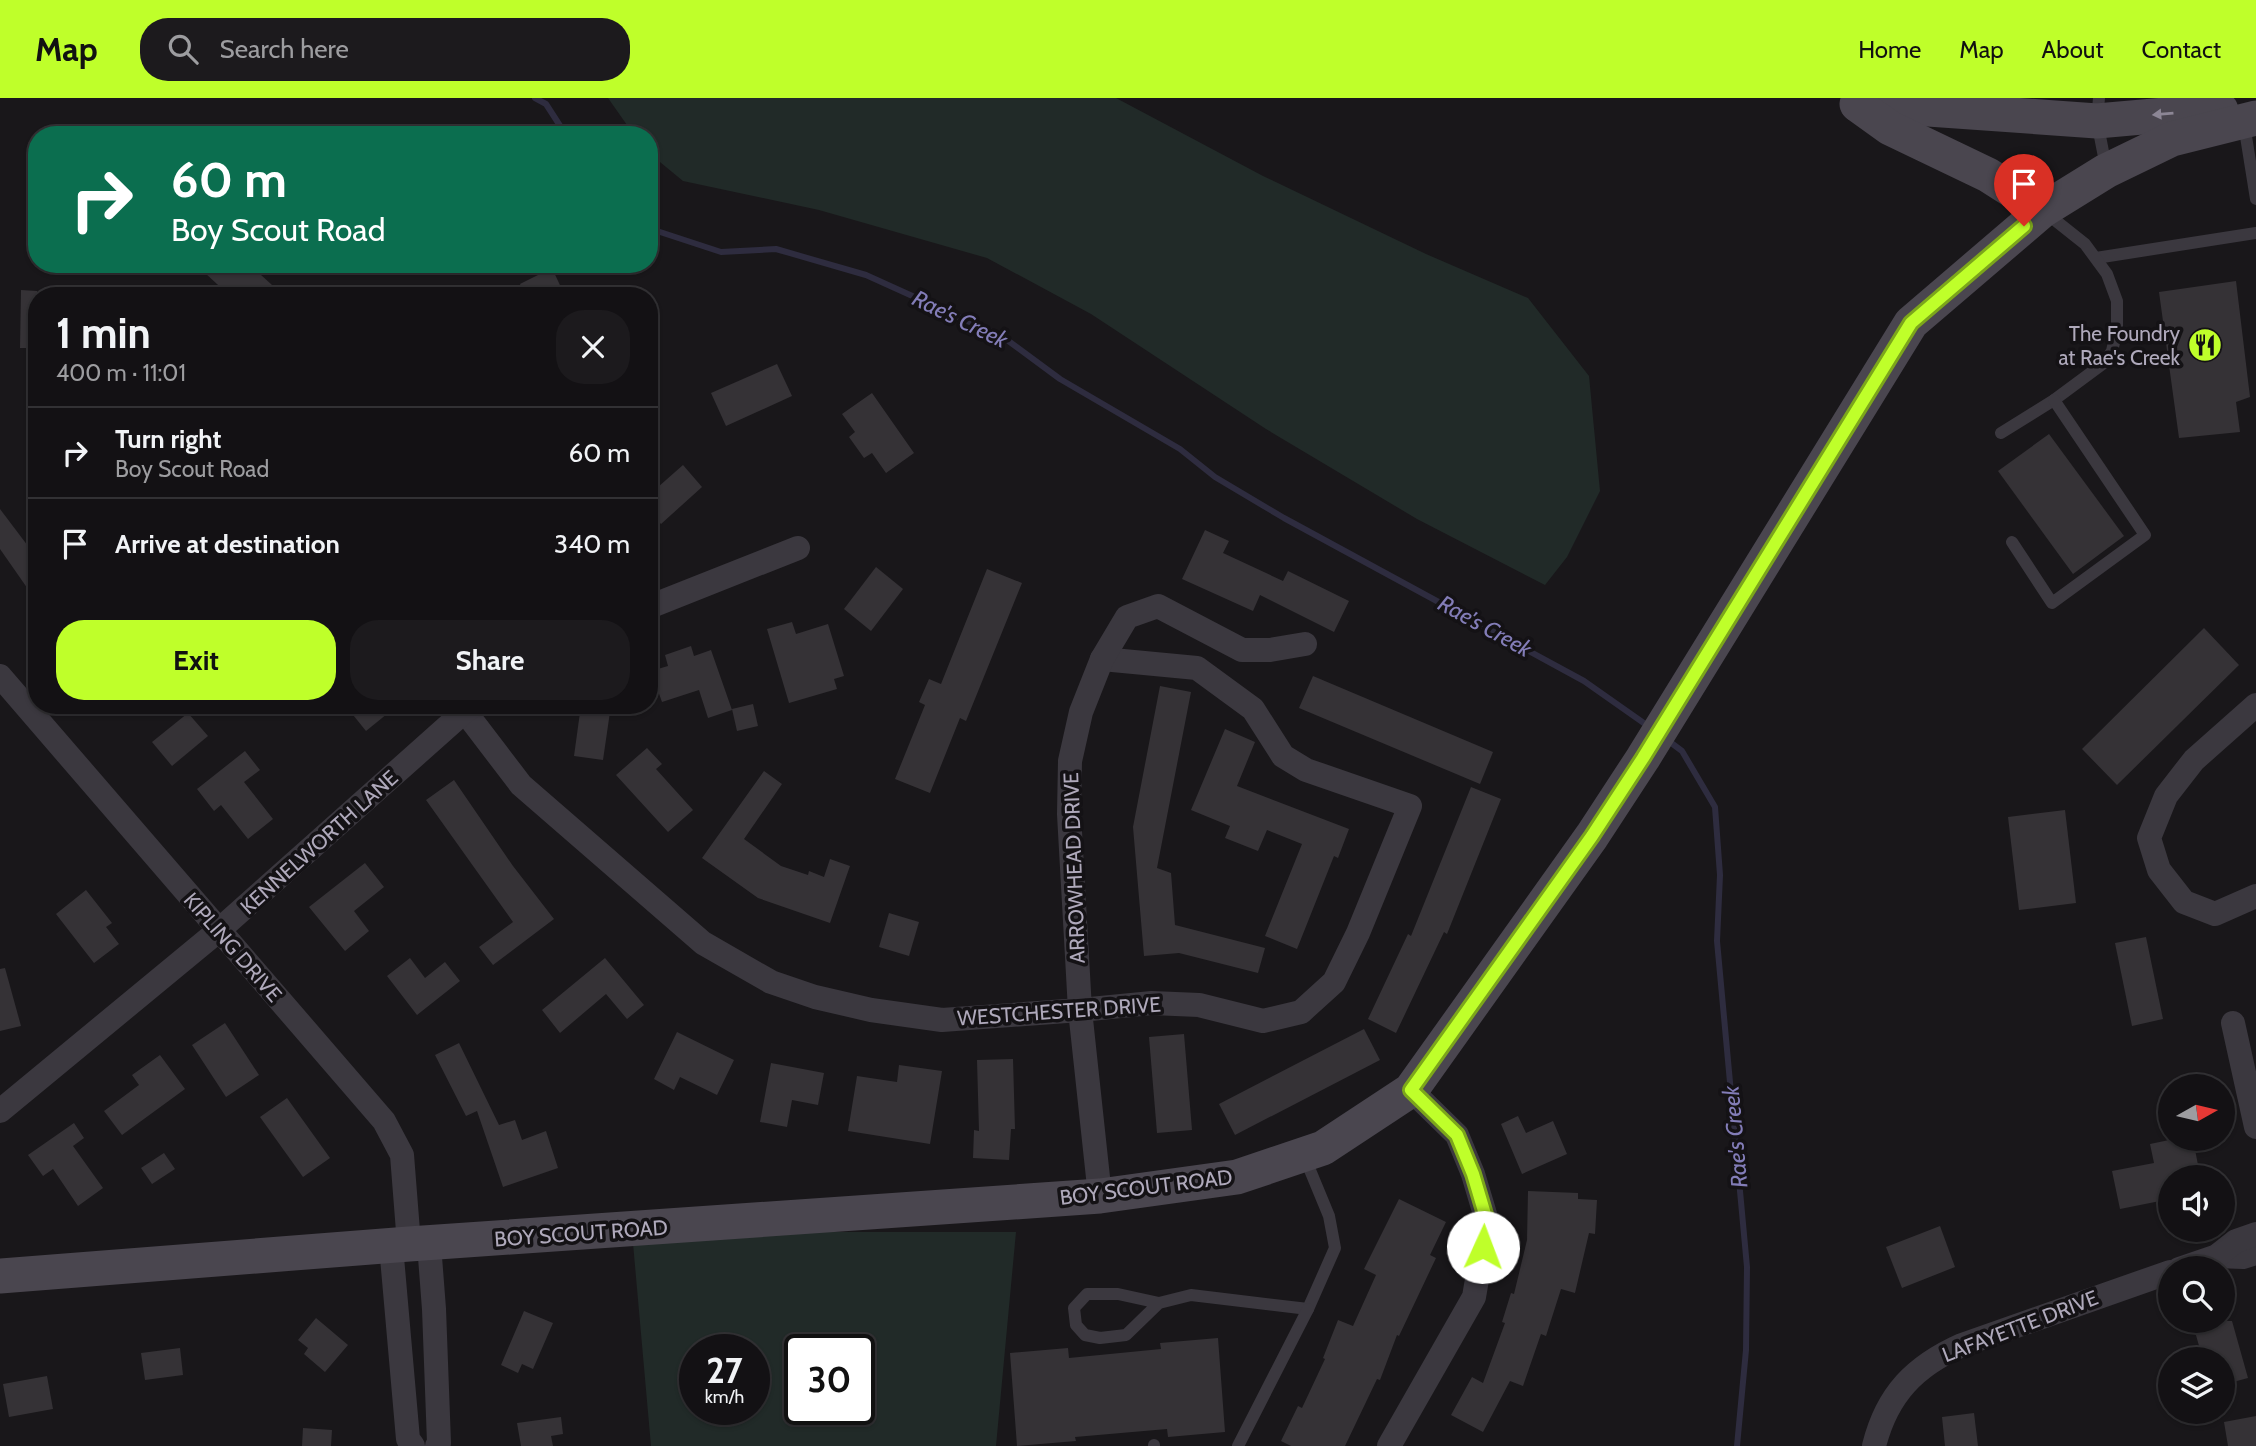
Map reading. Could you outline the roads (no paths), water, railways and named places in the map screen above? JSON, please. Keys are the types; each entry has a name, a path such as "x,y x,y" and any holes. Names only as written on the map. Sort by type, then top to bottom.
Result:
{"street":[{"path":"1850,101 2252,116"},
{"path":"1850,101 1890,128 1988,175 2043,210"},
{"name":"BOY SCOUT ROAD","path":"1,1273 1100,1196 1237,1177 1323,1147 1411,1090 1592,836 1643,758 1911,323 2043,210 2106,171 2172,139 2252,116"},
{"path":"658,603 798,548"},
{"name":"ARROWHEAD DRIVE","path":"1100,1196 1080,1010 1069,814 1070,761 1081,712 1102,659 1127,617 1158,606 1242,650 1270,650 1306,643"},
{"name":"WESTCHESTER DRIVE","path":"471,714 521,785 703,943 771,982 815,997 871,1010 943,1020 1152,1003 1199,1005 1262,1021 1300,1012 1334,982 1359,933 1410,806 1306,770 1283,756 1253,709 1198,668 1102,659"},
{"name":"KIPLING DRIVE","path":"0,676 28,709"},
{"path":"2256,705 2194,760 2165,796 2149,838 2160,870 2184,902 2215,914 2256,896"},
{"name":"KIPLING DRIVE","path":"32,714 384,1121 401,1155 410,1245 408,1439 413,1446"},
{"name":"KENNELWORTH LANE","path":"0,1111 218,931 458,714"},
{"path":"2233,1024 2256,1127"},
{"path":"1389,1446 1475,1297 1487,1221 1473,1174 1457,1135 1411,1090"},
{"path":"2217,1256 2236,1241 2256,1234"},
{"name":"KIPLING DRIVE","path":"410,1245 434,1309 437,1446"},
{"path":"2235,1257 2256,1254"},
{"name":"LAFAYETTE DRIVE","path":"1874,1446 1900,1390 1919,1369 1935,1357 1975,1340 2158,1276"}],"lane":[{"path":"2098,109 2106,171"},
{"path":"2252,116 2256,200"},
{"path":"2001,433 2054,400 2104,363 2112,351 2117,330 2117,301 2107,274 2085,244 2043,210"},
{"path":"2096,258 2256,233"},
{"path":"2012,542 2052,603 2145,535 2054,400"},
{"path":"1238,1446 1308,1309 1335,1248 1329,1216 1304,1154"},
{"path":"1159,1303 1126,1335 1101,1338 1085,1335 1076,1325 1074,1308 1087,1294 1118,1294 1159,1303 1191,1295 1308,1309"}],"waterway":[{"name":"Rae's Creek","path":"535,98 546,104 560,126"},
{"name":"Rae's Creek","path":"658,231 721,252 776,249 866,275 1003,337 1060,379 1180,449 1215,477 1284,518 1584,681 1648,726"},
{"name":"Rae's Creek","path":"1666,739 1682,751 1715,807 1720,875 1717,941 1747,1267 1746,1350 1737,1446"}],"place":[{"name":"The Foundry at Rae's Creek","path":"2205,345"}]}
